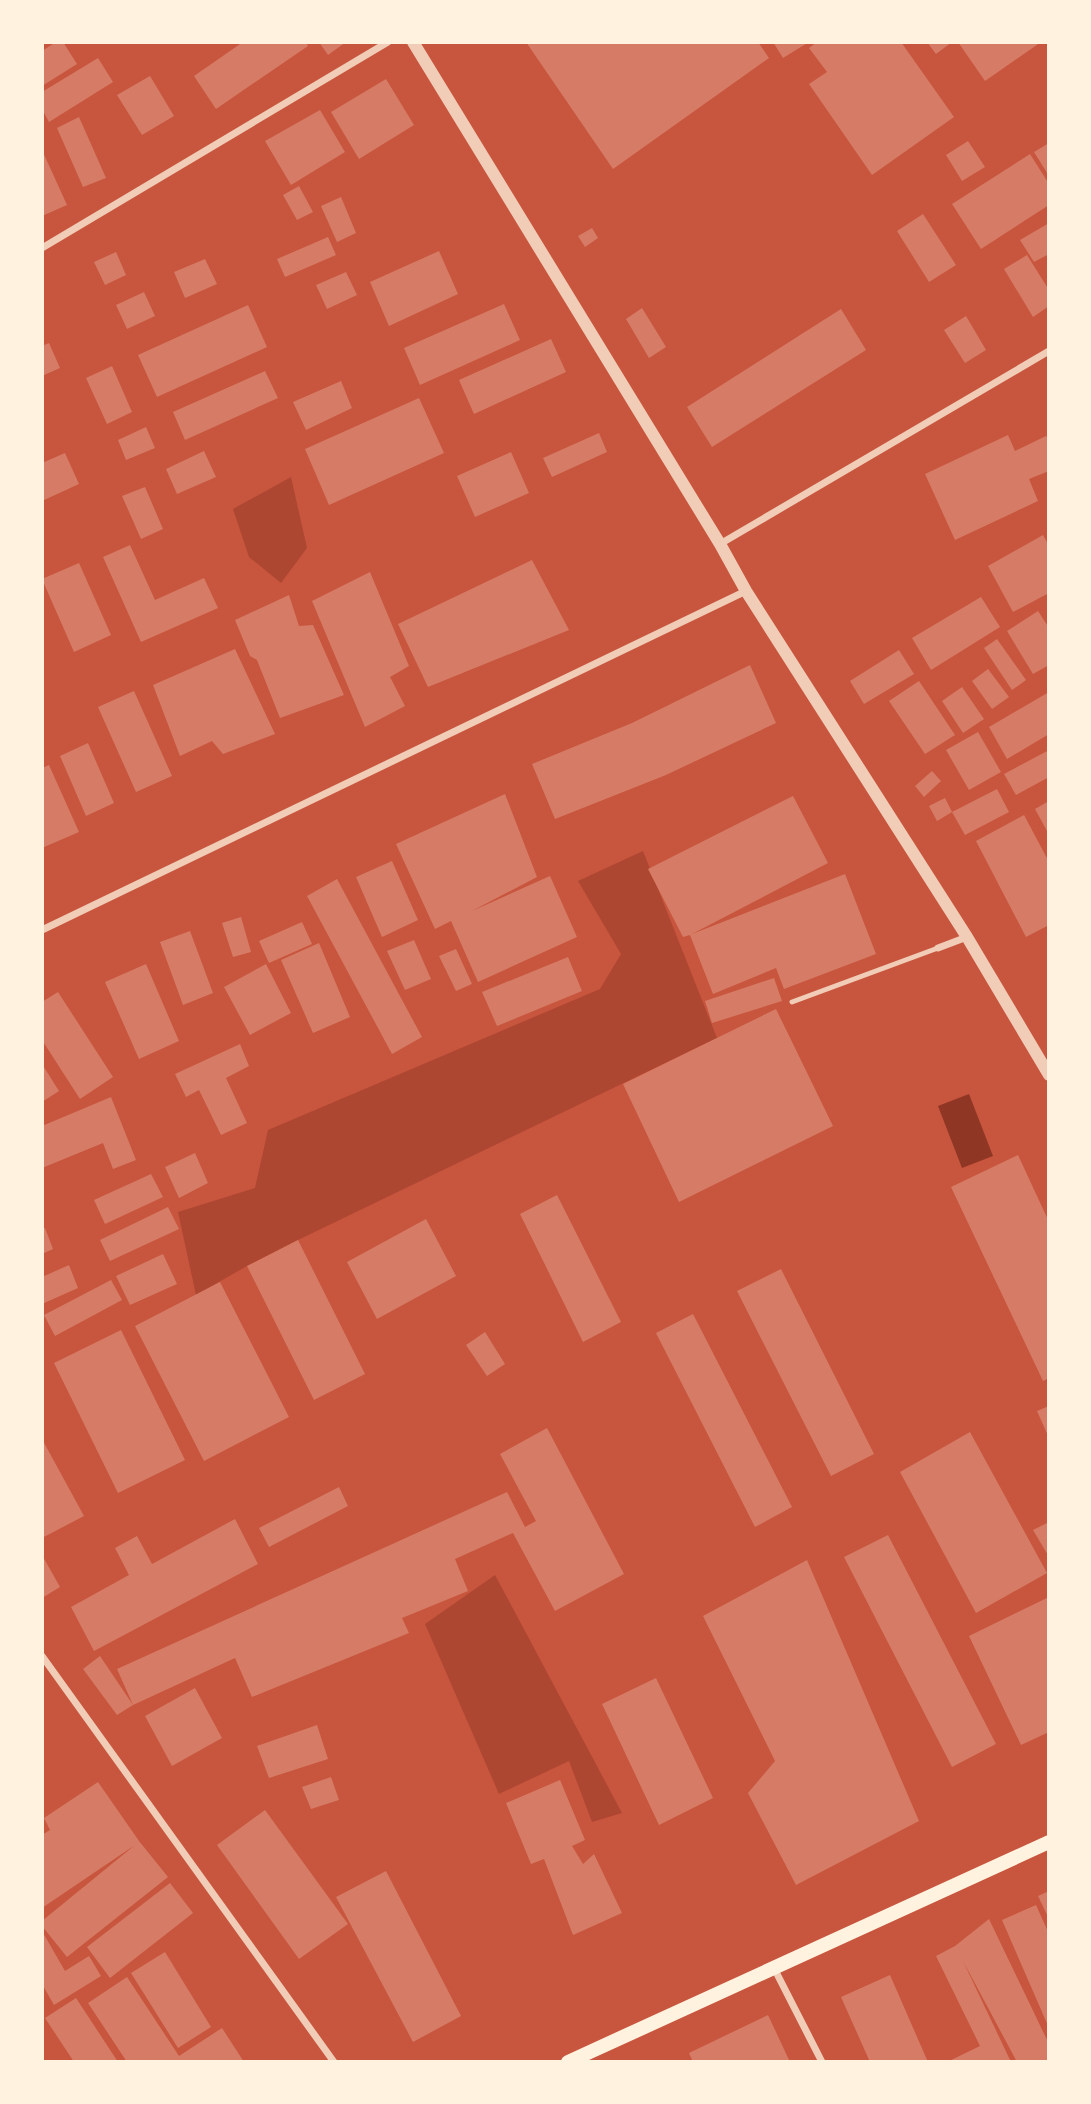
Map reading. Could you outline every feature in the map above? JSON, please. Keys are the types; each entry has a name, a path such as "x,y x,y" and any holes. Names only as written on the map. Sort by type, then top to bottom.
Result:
{"main road":[{"path":"568,2062 1049,1842"}],"street":[{"path":"42,248 388,42"},
{"path":"413,42 720,544 746,591 967,937 1049,1075"},
{"path":"720,544 1049,351"},
{"path":"42,930 746,591"},
{"path":"938,948 967,937"},
{"path":"42,1656 334,2062"},
{"path":"774,1968 822,2062"}],"lane":[{"path":"792,1002 938,948"}],"shaded area":[{"path":"291,477 307,548 281,583 249,557 233,509"},
{"path":"643,851 717,1038 298,1240 196,1295 178,1212 255,1188 268,1130 600,989 621,954 578,881"},
{"path":"969,1094 993,1156 962,1168 938,1106"},
{"path":"495,1575 622,1813 592,1822 569,1761 499,1794 425,1624"}],"building":[{"path":"56,42 63,42 77,64 42,86 42,51"},
{"path":"243,42 306,42 308,46 216,109 194,76"},
{"path":"319,42 346,42 328,55"},
{"path":"526,42 758,42 769,58 613,169"},
{"path":"773,42 809,42 783,58"},
{"path":"817,42 901,42 954,117 872,175 809,84 827,72 809,48"},
{"path":"927,42 952,42 936,54"},
{"path":"958,42 1041,42 985,81"},
{"path":"98,58 113,82 49,122 42,109 42,92"},
{"path":"150,76 174,116 142,135 117,95"},
{"path":"386,79 414,125 359,159 331,112"},
{"path":"320,110 345,152 291,185 265,141"},
{"path":"79,117 106,178 83,187 57,128"},
{"path":"968,141 985,167 962,181 946,155"},
{"path":"1049,143 1049,176 1034,152"},
{"path":"42,150 67,205 42,216"},
{"path":"1030,154 1049,184 1049,205 981,249 952,204"},
{"path":"299,186 313,212 297,220 283,195"},
{"path":"341,197 356,233 337,242 321,206"},
{"path":"923,214 956,265 929,282 897,231"},
{"path":"1049,223 1049,254 1034,262 1020,240"},
{"path":"592,228 598,238 585,247 578,236"},
{"path":"328,237 336,255 285,277 277,259"},
{"path":"439,251 458,294 389,326 370,282"},
{"path":"116,252 126,275 105,285 94,262"},
{"path":"1027,255 1049,290 1049,306 1033,317 1004,269"},
{"path":"205,259 217,284 185,298 174,272"},
{"path":"346,272 357,295 327,309 316,285"},
{"path":"144,292 155,316 127,329 116,305"},
{"path":"504,304 520,340 420,385 404,348"},
{"path":"248,305 267,347 157,397 138,355"},
{"path":"642,308 666,347 649,358 626,319"},
{"path":"841,309 866,350 712,447 687,407"},
{"path":"966,316 986,350 965,363 944,330"},
{"path":"551,339 566,372 474,414 459,380"},
{"path":"49,343 60,368 42,376 42,346"},
{"path":"112,366 132,412 107,424 86,378"},
{"path":"265,371 278,398 185,440 173,412"},
{"path":"341,381 352,408 306,430 293,402"},
{"path":"419,398 444,453 329,505 305,449"},
{"path":"146,427 155,448 126,460 118,440"},
{"path":"599,433 607,452 552,477 543,458"},
{"path":"1008,435 1015,451 1046,436 1049,440 1049,471 1029,479 1038,501 955,540 925,474"},
{"path":"204,451 216,477 177,494 166,469"},
{"path":"511,452 529,493 475,517 457,476"},
{"path":"65,453 79,484 42,501 42,463"},
{"path":"145,487 163,529 141,539 122,496"},
{"path":"1043,535 1049,546 1049,593 1013,612 988,566"},
{"path":"130,545 155,600 204,578 218,608 141,642 103,557"},
{"path":"532,560 569,630 428,687 398,624"},
{"path":"79,563 111,635 74,652 42,579"},
{"path":"370,572 409,666 390,677 405,706 365,727 312,601"},
{"path":"289,595 299,626 313,625 344,695 280,718 257,660 250,656 235,620"},
{"path":"981,597 1000,627 931,670 912,638"},
{"path":"1038,611 1049,628 1049,665 1033,674 1007,631"},
{"path":"997,639 1026,680 1012,690 984,648"},
{"path":"235,649 275,734 223,754 212,741 180,756 153,685"},
{"path":"899,650 914,674 864,704 850,681"},
{"path":"750,665 776,723 666,775 555,819 532,764 632,723"},
{"path":"988,669 1009,697 992,709 972,681"},
{"path":"919,681 955,735 925,754 889,701"},
{"path":"962,687 984,719 963,733 942,701"},
{"path":"134,691 172,776 136,792 98,707"},
{"path":"1049,692 1049,734 1007,759 989,727"},
{"path":"978,732 1001,772 969,790 946,750"},
{"path":"88,743 114,803 86,816 60,756"},
{"path":"1049,750 1049,777 1016,795 1004,774"},
{"path":"49,765 79,832 42,848 42,768"},
{"path":"932,771 941,781 924,797 915,786"},
{"path":"997,789 1009,812 965,835 952,812"},
{"path":"505,794 537,877 472,911 550,876 577,937 478,982 451,921 435,929 396,844"},
{"path":"793,796 828,863 692,934 845,874 876,954 784,989 776,968 713,994 690,935 683,937 648,869"},
{"path":"945,798 952,812 937,821 929,806"},
{"path":"1049,801 1049,829 1047,831 1035,809"},
{"path":"1024,815 1049,862 1049,925 1026,937 976,841"},
{"path":"392,861 418,920 382,937 356,877"},
{"path":"337,879 422,1037 392,1054 307,896"},
{"path":"241,917 251,952 233,957 222,923"},
{"path":"302,922 312,944 269,963 259,941"},
{"path":"190,931 213,993 183,1005 160,942"},
{"path":"414,940 431,979 405,990 387,951"},
{"path":"319,943 350,1017 313,1033 281,960"},
{"path":"456,949 472,984 456,991 439,956"},
{"path":"568,957 582,991 497,1026 482,992"},
{"path":"146,964 179,1041 139,1059 105,982"},
{"path":"266,964 291,1013 250,1035 224,987"},
{"path":"774,978 782,1001 712,1023 705,1001"},
{"path":"58,992 113,1077 80,1099 42,1040 42,1002"},
{"path":"776,1009 833,1126 679,1202 623,1084"},
{"path":"240,1044 249,1066 226,1078 247,1123 221,1135 199,1090 186,1097 175,1074"},
{"path":"42,1064 59,1091 42,1102"},
{"path":"111,1097 136,1160 113,1169 103,1143 42,1168 42,1126"},
{"path":"195,1153 208,1183 179,1198 165,1167"},
{"path":"1018,1155 1049,1222 1049,1378 1043,1381 951,1187"},
{"path":"151,1174 163,1197 105,1224 94,1200"},
{"path":"557,1195 621,1322 583,1342 520,1214"},
{"path":"168,1207 179,1229 110,1261 100,1240"},
{"path":"426,1219 456,1276 377,1319 347,1262"},
{"path":"45,1228 53,1249 42,1254 42,1229"},
{"path":"298,1240 365,1374 314,1400 247,1266"},
{"path":"163,1254 177,1284 130,1305 116,1276"},
{"path":"69,1265 78,1288 42,1304 42,1277"},
{"path":"781,1269 874,1454 831,1476 737,1291"},
{"path":"111,1280 122,1300 55,1336 44,1315"},
{"path":"220,1282 289,1417 204,1461 135,1326"},
{"path":"693,1314 792,1507 755,1527 656,1333"},
{"path":"121,1330 185,1460 118,1493 54,1363"},
{"path":"485,1332 505,1364 487,1376 466,1345"},
{"path":"1049,1406 1049,1438 1037,1411"},
{"path":"547,1428 624,1574 555,1611 513,1533 455,1559 468,1591 402,1618 409,1633 252,1697 235,1658 133,1705 117,1669 507,1492 525,1527 536,1521 500,1454"},
{"path":"970,1432 1047,1573 976,1613 900,1472"},
{"path":"42,1439 84,1516 42,1538"},
{"path":"339,1487 348,1506 269,1547 259,1528"},
{"path":"235,1519 258,1564 94,1651 71,1607 129,1575 115,1548 137,1536 152,1564"},
{"path":"1049,1522 1049,1557 1033,1530"},
{"path":"888,1535 996,1744 952,1767 844,1557"},
{"path":"42,1555 60,1587 42,1598"},
{"path":"807,1560 919,1821 796,1885 748,1793 775,1761 703,1616"},
{"path":"1049,1597 1049,1732 1021,1745 969,1636"},
{"path":"100,1656 133,1705 117,1715 83,1669"},
{"path":"656,1678 713,1798 659,1825 602,1704"},
{"path":"195,1688 222,1738 172,1766 145,1716"},
{"path":"317,1725 328,1759 269,1778 257,1746"},
{"path":"331,1777 339,1800 311,1809 302,1787"},
{"path":"560,1780 585,1840 572,1846 583,1864 594,1854 622,1913 573,1935 544,1859 531,1864 506,1803"},
{"path":"98,1782 168,1877 67,1957 42,1926 42,1921 135,1845 42,1908 42,1835 50,1830 44,1818"},
{"path":"265,1810 348,1924 299,1959 217,1845"},
{"path":"386,1871 461,2016 413,2042 336,1897"},
{"path":"170,1883 193,1913 110,1978 87,1947"},
{"path":"1049,1891 1049,1919 1038,1896"},
{"path":"1036,1905 1049,1934 1049,2028 1002,1920"},
{"path":"989,1919 1049,2044 1049,2062 1017,2062 963,1961 1011,2062 947,2062 980,2046 936,1956 955,1946"},
{"path":"42,1931 65,1971 89,1956 101,1976 54,2005 42,1984"},
{"path":"165,1952 211,2027 178,2048 131,1973"},
{"path":"890,1975 928,2062 870,2062 841,1997"},
{"path":"127,1977 179,2056 222,2028 244,2062 127,2062 88,2003"},
{"path":"76,1998 118,2062 74,2062 45,2018"},
{"path":"768,2015 790,2062 693,2062 689,2053"}]}
